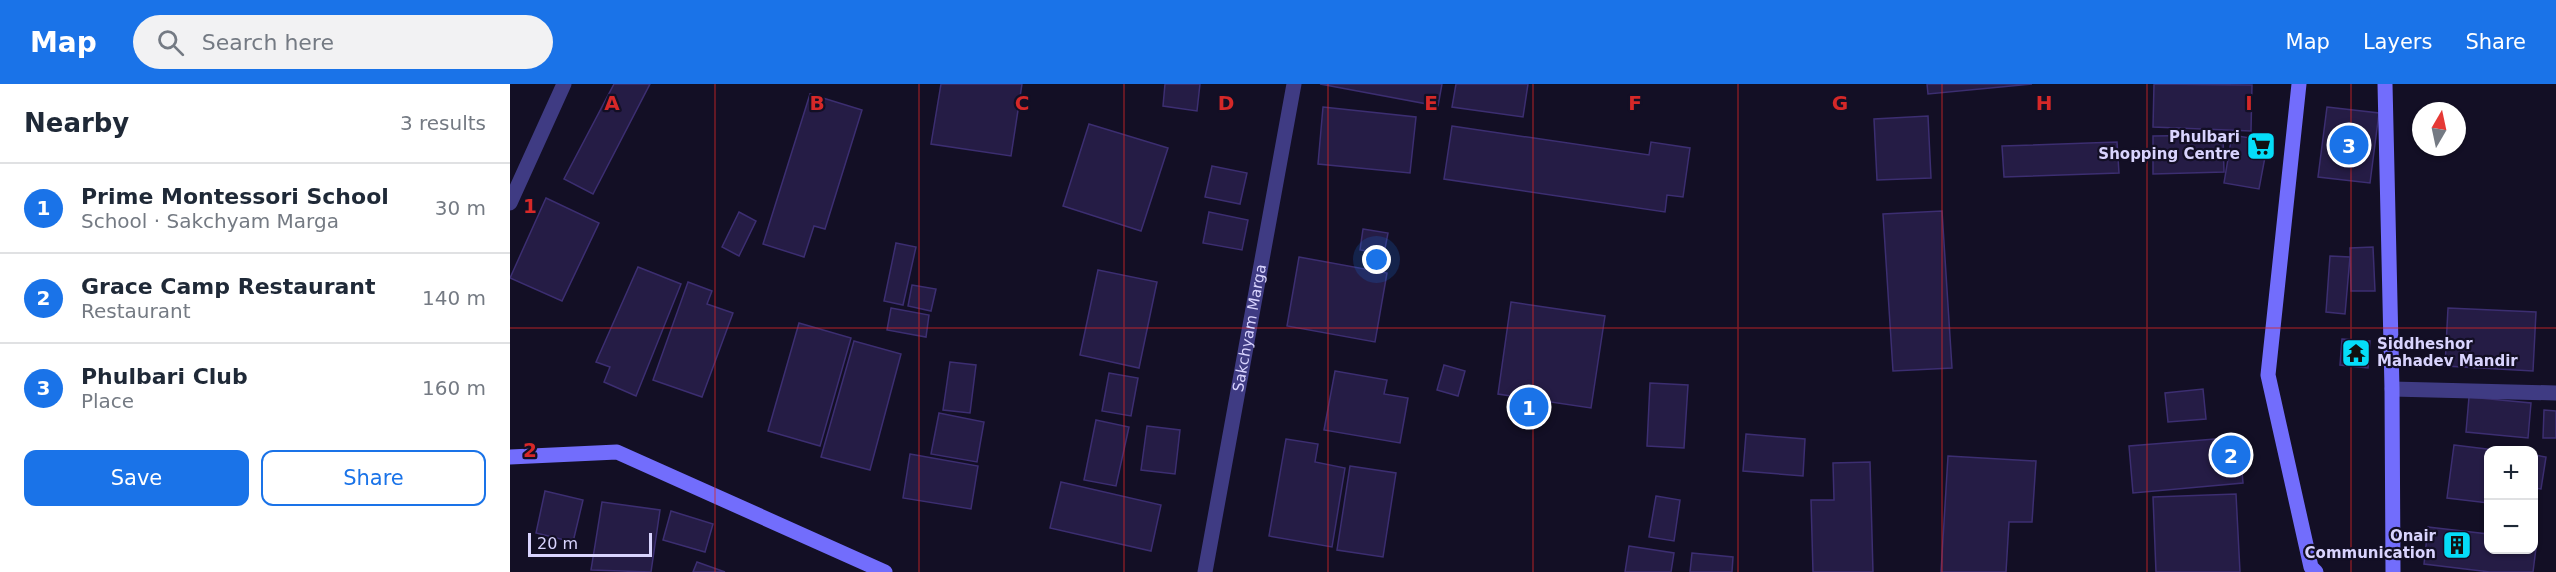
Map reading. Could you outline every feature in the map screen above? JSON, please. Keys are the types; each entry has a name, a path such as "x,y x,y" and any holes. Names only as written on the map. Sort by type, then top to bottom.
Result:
{"main road":[{"path":"2299,84 2268,375 2311,567 2316,572"},
{"path":"2385,84 2392,389 2393,572"},
{"path":"510,457 617,452 885,572"}],"street":[{"path":"510,203 564,84"},
{"name":"Sakchyam Marga","path":"1204,572 1294,84"},
{"path":"2392,389 2556,393"}],"building":[{"path":"614,84 650,84 593,194 564,179"},
{"path":"941,84 1022,84 1011,156 931,144"},
{"path":"1165,84 1200,84 1197,111 1163,106"},
{"path":"1320,84 1442,84 1438,106"},
{"path":"1456,84 1528,84 1523,117 1452,107"},
{"path":"1927,84 2032,84 1928,94"},
{"path":"2154,84 2252,85 2251,131 2153,127"},
{"path":"810,94 862,110 825,229 814,226 804,257 763,244"},
{"path":"1323,107 1416,117 1410,173 1318,164"},
{"path":"2327,107 2379,113 2370,183 2318,177"},
{"path":"1928,116 1931,178 1877,180 1874,119"},
{"path":"1089,124 1168,148 1141,231 1063,206"},
{"path":"1452,126 1649,155 1651,142 1690,148 1683,197 1667,195 1665,212 1444,179"},
{"path":"2223,135 2224,172 2153,174 2153,136"},
{"path":"2232,135 2268,141 2259,189 2224,183"},
{"path":"2117,142 2119,173 2004,177 2002,146"},
{"path":"1212,166 1247,173 1240,204 1205,197"},
{"path":"546,198 599,223 562,301 510,278"},
{"path":"1942,211 1952,368 1893,371 1883,214"},
{"path":"739,212 756,221 739,256 722,247"},
{"path":"1209,212 1248,220 1242,250 1203,243"},
{"path":"1363,229 1388,233 1384,254 1360,250"},
{"path":"896,243 916,247 903,305 884,301"},
{"path":"2373,247 2375,291 2351,291 2350,248"},
{"path":"2330,256 2350,257 2345,314 2326,312"},
{"path":"1299,257 1387,273 1375,342 1287,326"},
{"path":"638,267 681,284 636,396 604,382 610,367 596,362"},
{"path":"1098,270 1157,282 1139,368 1080,355"},
{"path":"688,282 712,291 707,304 733,313 702,397 653,380"},
{"path":"912,285 936,289 931,311 908,306"},
{"path":"1511,302 1605,316 1591,408 1498,394"},
{"path":"891,308 929,315 926,337 887,330"},
{"path":"2448,308 2536,312 2533,371 2445,366"},
{"path":"799,323 851,338 820,446 768,431"},
{"path":"2342,339 2370,341 2368,368 2340,365"},
{"path":"854,341 901,354 870,470 821,457"},
{"path":"950,362 976,365 970,413 943,410"},
{"path":"1444,365 1465,371 1458,396 1437,390"},
{"path":"1335,371 1387,380 1384,394 1408,398 1400,443 1324,430"},
{"path":"1109,373 1138,378 1131,416 1102,411"},
{"path":"1650,383 1688,385 1684,448 1647,446"},
{"path":"2203,389 2206,419 2168,422 2165,393"},
{"path":"2469,397 2531,403 2528,438 2466,432"},
{"path":"2544,410 2556,411 2556,438 2543,438"},
{"path":"939,413 984,422 977,462 931,454"},
{"path":"1096,420 1129,427 1116,486 1084,480"},
{"path":"1147,426 1180,430 1175,474 1141,470"},
{"path":"1746,434 1805,439 1803,476 1743,471"},
{"path":"2239,437 2243,483 2133,493 2129,446"},
{"path":"1286,439 1318,444 1315,462 1345,468 1332,547 1269,536"},
{"path":"2454,445 2484,449 2484,503 2447,498"},
{"path":"910,454 978,466 971,509 903,498"},
{"path":"1948,456 2036,461 2032,522 2009,522 2006,572 1941,572"},
{"path":"2538,456 2546,457 2541,489 2538,489"},
{"path":"1870,462 1873,572 1813,572 1811,500 1834,500 1833,463"},
{"path":"1350,466 1396,473 1383,557 1337,550"},
{"path":"1061,482 1161,505 1151,551 1050,528"},
{"path":"545,491 583,500 573,542 536,533"},
{"path":"2236,494 2240,572 2156,572 2153,497"},
{"path":"1656,496 1680,500 1674,541 1649,537"},
{"path":"602,502 660,510 651,572 591,570"},
{"path":"671,511 713,524 705,552 663,540"},
{"name":"Onair Communication","path":"2428,527 2484,534 2484,554 2535,554 2533,572 2490,572 2424,564"},
{"path":"1629,546 1674,553 1671,572 1625,572"},
{"path":"1692,553 1733,557 1732,572 1690,572"},
{"path":"697,562 725,572 693,572"}],"place":[{"name":"Phulbari Club","path":"2349,145"},
{"name":"Phulbari Shopping Centre","path":"2261,146"},
{"name":"Siddheshor Mahadev Mandir","path":"2356,353"},
{"name":"Prime Montessori School","path":"1529,407"},
{"name":"Grace Camp Restaurant","path":"2231,455"},
{"name":"Onair Communication","path":"2457,545"}]}
